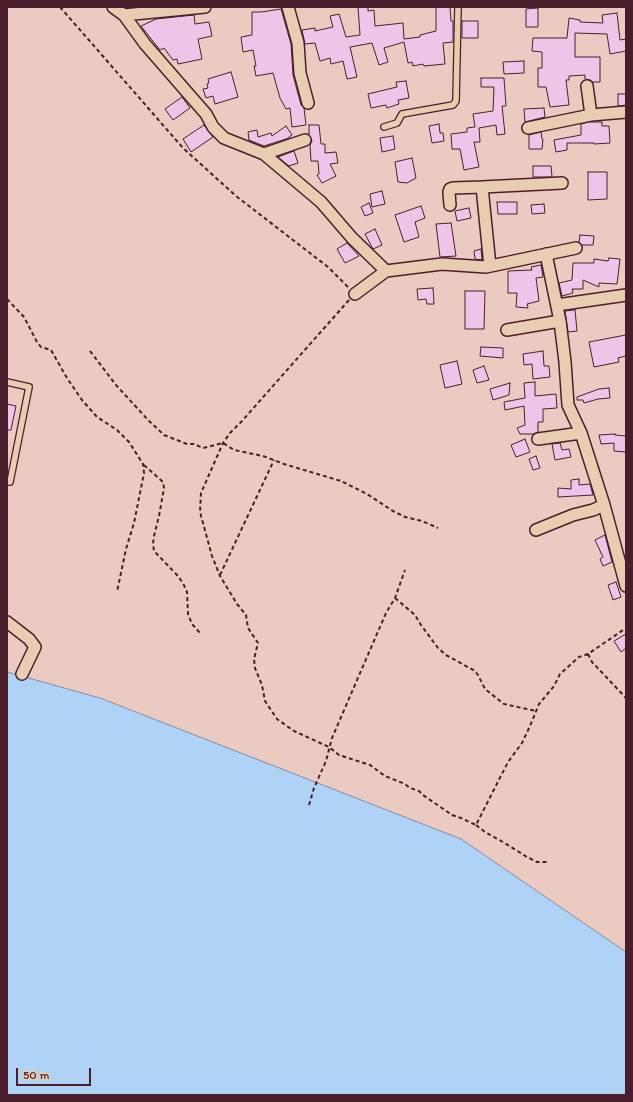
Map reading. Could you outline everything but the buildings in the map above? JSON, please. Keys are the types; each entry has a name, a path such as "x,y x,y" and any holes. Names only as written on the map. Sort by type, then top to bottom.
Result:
{"street":[{"path":"113,7 124,15 145,44 206,114 213,127 224,138 264,154 321,202 352,238 386,271"},
{"path":"124,15 205,7"},
{"path":"288,7 298,44 300,73 308,102"},
{"path":"587,86 591,115"},
{"path":"528,128 591,115 626,112"},
{"path":"264,154 305,140"},
{"path":"450,205 449,192 450,189 454,188 562,183"},
{"path":"482,187 490,266"},
{"path":"355,294 386,271 442,264 486,267 576,248"},
{"path":"546,254 560,322 568,405 581,433 604,505 626,586"},
{"path":"557,304 626,294"},
{"path":"507,330 560,322"},
{"path":"538,439 581,433"},
{"path":"536,530 604,505"},
{"path":"7,622 29,639 35,647 22,674"}],"lane":[{"path":"384,127 397,123 402,114 453,105 456,101 458,7"},
{"path":"7,382 29,387 10,482 7,482"}],"path":[{"path":"60,7 183,148 236,196 328,267 355,294 247,416 230,433 223,443 202,494 200,512 212,556 220,576 237,604 246,615 248,628 258,643 254,659 255,668 262,684 265,701 270,710 277,719 294,731 329,747 339,755 370,765 385,776 419,791 452,815 476,825 527,857 537,862 550,862"},
{"path":"7,299 24,317 41,347 51,350 82,400 97,417 117,430 129,442 144,464 163,482 164,488 154,536 154,551 183,583 187,592 188,614 192,624 200,633"},
{"path":"90,351 116,385 149,422 164,435 187,444 194,444 204,448 223,443 234,450 263,456 341,481 367,494 405,517 422,521 438,528"},
{"path":"220,576 274,460"},
{"path":"117,592 134,523 144,473 144,464"},
{"path":"309,805 314,788 326,761 332,738 386,613 395,598 397,589 406,570"},
{"path":"395,598 415,615 442,652 474,671 478,675 485,689 504,704 536,711"},
{"path":"476,825 508,762 522,742 539,704 554,686 560,674 579,657 588,654 626,628"},
{"path":"588,654 592,662 626,698"}],"water":[{"path":"7,672 100,698 461,839 626,952 626,1095 7,1095"}]}
